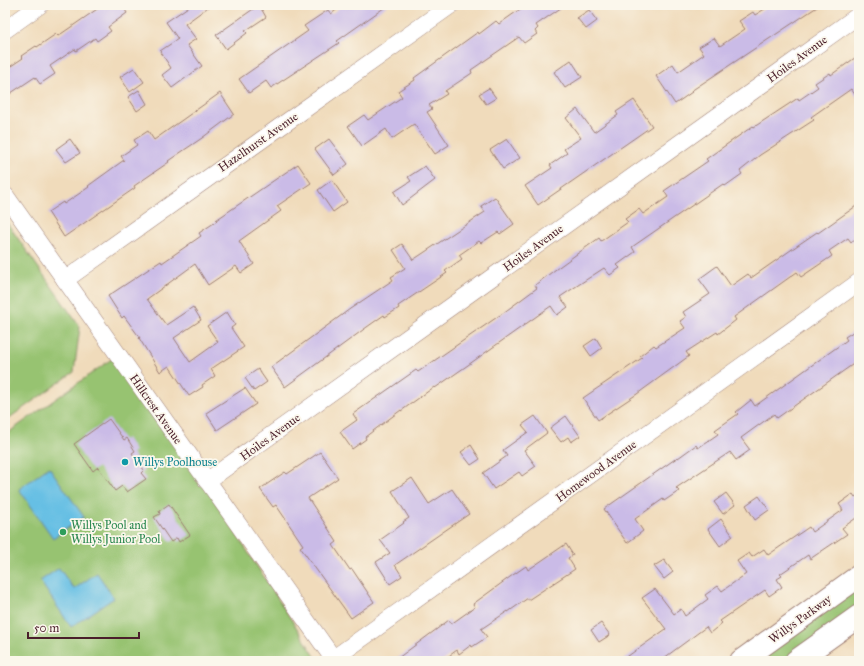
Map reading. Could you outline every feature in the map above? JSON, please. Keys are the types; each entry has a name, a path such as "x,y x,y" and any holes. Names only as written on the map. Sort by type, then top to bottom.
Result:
{"main road":[{"name":"Willys Parkway","path":"746,659 859,576"},
{"path":"796,661 859,616"}],"street":[{"path":"5,30 40,5"},
{"name":"Hazelhurst Avenue","path":"65,280 451,5"},
{"name":"Hoiles Avenue","path":"207,481 859,15"},
{"name":"Hillcrest Avenue","path":"5,195 334,660"},
{"name":"Homewood Avenue","path":"334,660 859,282"}],"green space":[{"path":"5,220 80,327 74,372 5,421"},
{"path":"120,353 318,661 5,661 5,435"},
{"path":"859,587 859,607 784,661 762,661 763,657"}],"water":[{"path":"49,467 84,517 53,538 19,489"},
{"path":"59,568 74,589 97,573 114,598 71,627 40,581"}],"building":[{"path":"103,5 122,5 127,13 108,27 111,31 97,41 95,38 76,51 75,49 50,66 55,74 40,84 35,77 5,97 5,70 23,58 21,56 36,46 37,47 56,34 58,36"},
{"path":"191,5 211,5 185,24 196,39 187,45 202,66 172,88 162,75 171,68 160,51 178,39 166,22"},
{"path":"259,5 266,17 245,31 247,33 226,49 216,35"},
{"path":"343,5 388,5 337,41 339,43 271,88 266,81 249,93 239,79 308,31 304,26 328,10 331,14"},
{"path":"526,5 565,5 536,25 538,28 535,31 537,34 524,43 519,37 471,70 472,73 445,91 447,94 429,105 432,109 427,112 449,145 435,154 414,124 392,139 386,129 362,146 348,126 364,115 368,120 402,97 398,91 415,80 414,78 478,32 479,34 496,21 499,24"},
{"path":"771,5 820,5 691,91 692,92 675,104 656,76 673,64 678,72 704,54 699,47 714,38 720,46 745,29 739,21 753,12 755,15"},
{"path":"589,10 597,21 586,29 577,18"},
{"path":"859,55 859,100 851,89 811,117 814,120 760,155 740,171 742,174 725,186 723,184 632,247 635,252 617,265 620,268 610,275 604,268 560,297 568,307 557,315 551,306 435,388 434,387 401,410 365,437 366,439 352,449 340,432 357,420 353,414 416,370 418,372 503,313 537,288 535,285 552,272 599,238 601,241 628,222 625,219 639,209 643,214 668,197 664,191 708,161 706,159 753,126 754,127 798,98 799,100 818,87 815,83 830,73 831,75"},
{"path":"571,60 582,77 565,88 554,72"},
{"path":"134,68 144,82 130,92 120,77"},
{"path":"489,88 496,98 486,104 479,94"},
{"path":"139,90 147,104 137,111 128,97"},
{"path":"220,93 234,114 134,186 135,188 64,237 48,212 63,202 64,204 89,187 88,186 124,160 121,156 137,145 134,140 148,131 154,140"},
{"path":"634,100 652,126 538,205 525,186 552,168 550,165 567,153 564,149 581,138 566,118 577,109 594,132 618,115 616,112"},
{"path":"70,139 80,153 66,162 56,149"},
{"path":"329,139 348,164 334,175 315,149"},
{"path":"507,139 520,158 503,169 490,150"},
{"path":"298,164 311,183 277,206 281,211 239,241 254,264 241,273 236,266 208,285 195,264 147,299 166,325 193,307 201,320 174,338 190,362 218,342 207,326 227,312 235,325 231,328 244,347 211,369 215,376 202,385 203,387 189,396 169,366 160,372 140,338 124,316 122,318 108,296 161,261 162,263 201,236 199,233 217,221 216,220"},
{"path":"425,166 435,180 402,205 394,192 411,181 408,177"},
{"path":"332,180 347,202 333,212 318,190"},
{"path":"495,197 514,224 500,234 498,232 481,243 479,241 459,255 462,259 445,271 447,273 398,306 399,308 385,317 384,315 285,387 271,367 350,309 393,280 391,277 405,268 393,250 402,244 413,260 485,212 481,206"},
{"path":"859,204 859,236 851,242 848,238 829,251 832,256 801,277 797,272 734,317 736,320 718,334 717,332 686,352 689,356 598,420 583,398 642,358 640,356 654,345 656,347 685,328 680,321 686,317 683,312 710,294 699,279 717,266 731,286 748,274 751,278"},
{"path":"859,328 859,360 777,418 774,414 741,438 750,450 736,460 730,452 676,488 679,491 664,501 663,499 635,519 643,531 627,543 604,509 696,445 698,448 718,434 715,430 738,414 736,412 751,400 755,406 847,340 845,337"},
{"path":"596,338 602,348 591,356 584,346"},
{"path":"258,369 267,382 254,391 245,378"},
{"path":"245,388 256,404 217,430 206,413"},
{"path":"535,416 547,433 524,450 536,466 522,476 519,472 494,489 483,473 507,456 503,450 528,432 522,425"},
{"path":"566,416 580,436 571,442 568,437 561,442 550,428"},
{"name":"Willys Poolhouse","path":"109,419 124,440 127,438 135,451 132,453 144,470 141,473 146,479 127,492 122,486 115,491 98,467 93,471 74,444"},
{"path":"471,445 480,459 471,465 461,452"},
{"path":"320,452 338,478 308,498 337,542 333,545 350,570 352,569 374,602 351,618 300,547 303,545 276,505 273,507 260,489 285,472 287,474"},
{"path":"412,478 429,504 452,489 469,514 395,565 402,576 390,584 376,562 390,553 380,540 409,518 392,491"},
{"path":"726,493 735,505 723,514 714,502"},
{"path":"853,494 855,497 859,494 859,516 842,528 847,534 810,559 808,555 780,574 782,576 777,579 782,587 769,596 765,590 720,621 722,623 710,633 706,627 660,661 621,661 666,629 642,598 655,589 674,614 681,609 685,616 708,599 705,595 718,586 722,591 746,574 737,561 749,553 752,557 764,549 768,555 809,527 812,532 843,510 839,504"},
{"path":"759,496 769,510 755,520 746,505"},
{"path":"169,504 190,535 179,542 177,538 171,542 154,517 160,514 159,511"},
{"path":"721,519 733,536 720,546 708,529"},
{"path":"566,544 573,555 568,558 575,569 481,629 487,637 472,647 471,645 459,654 457,650 442,661 394,661 449,620 451,624 475,607 473,604 526,566 528,570"},
{"path":"664,560 673,572 664,579 654,566"},
{"path":"601,623 610,635 599,642 591,630"}],"place":[{"name":"Willys Poolhouse","path":"125,462"},
{"name":"Willys Pool and Willys Junior Pool","path":"63,532"}]}
